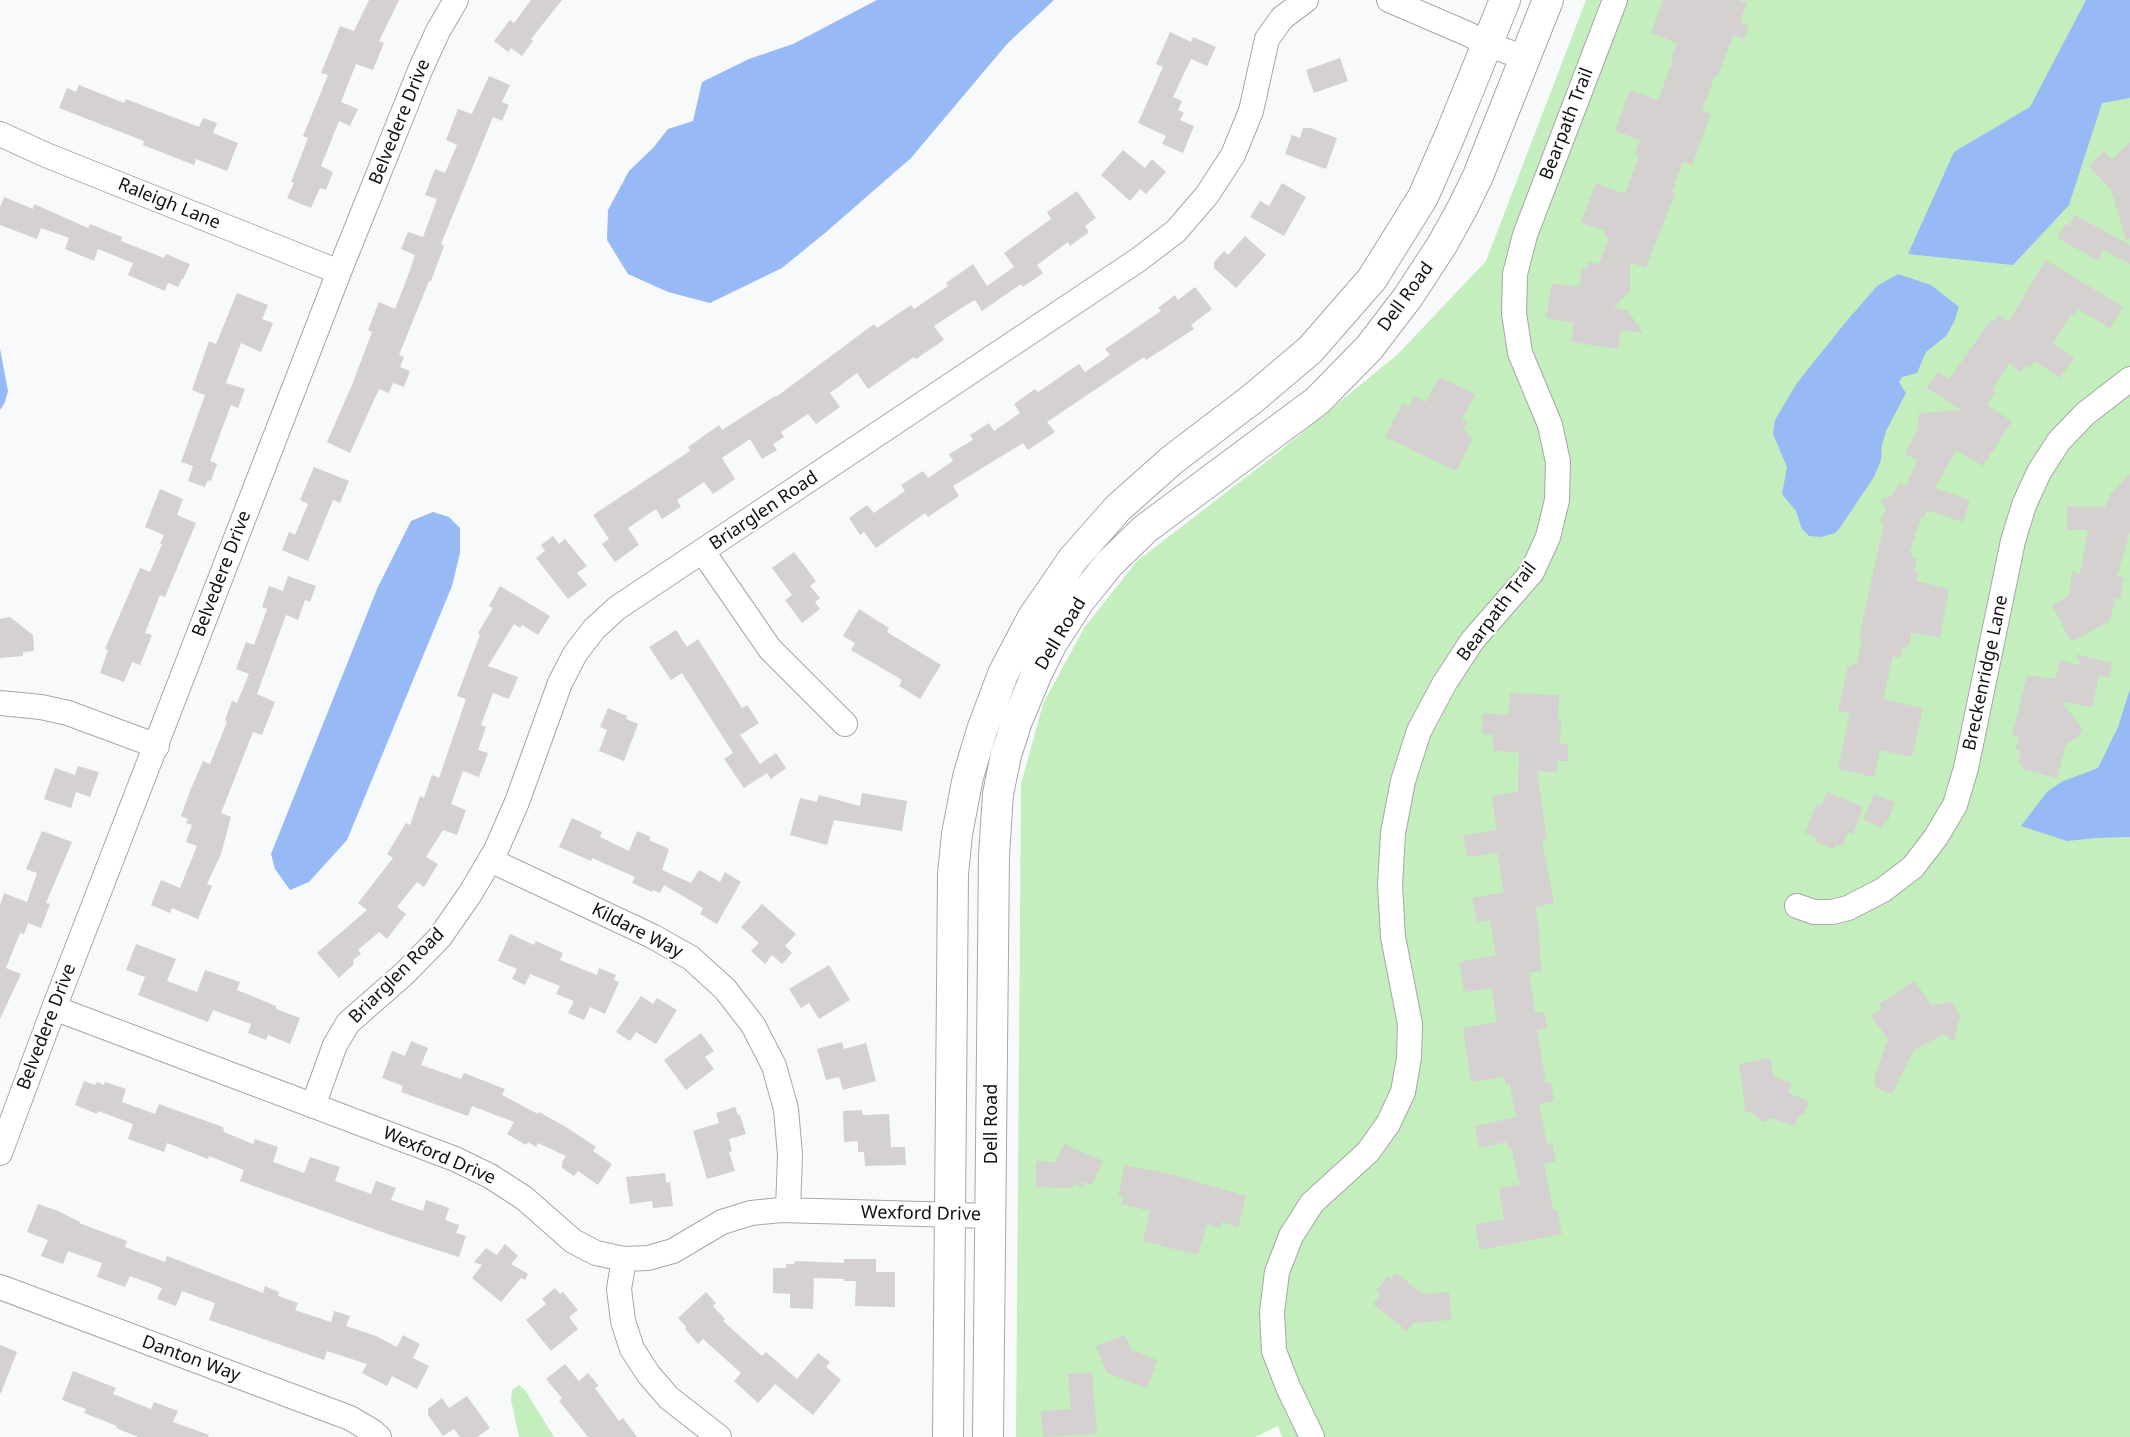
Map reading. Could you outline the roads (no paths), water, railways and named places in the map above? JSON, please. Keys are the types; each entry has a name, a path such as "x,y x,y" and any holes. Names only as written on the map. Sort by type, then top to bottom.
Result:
{"main road":[{"name":"Dell Road","path":"948,1437 953,874 957,834 968,777 982,730 1003,674 1033,617 1057,581 1073,559 1118,508 1172,460 1252,399 1310,350 1372,279 1423,197 1505,0"},
{"name":"Dell Road","path":"988,1437 994,855 998,794 1006,755 1037,673 1080,600 1109,564 1145,529 1317,401 1369,348 1408,297 1442,245 1478,176 1548,0"}],"street":[{"name":"Belvedere Drive","path":"0,1154 54,1008 339,272 421,68 438,31 456,0"},
{"name":"Briarglen Road","path":"313,1106 335,1045 348,1023 405,973 440,937 471,894 517,802 560,683 575,654 594,629 617,608 1129,266 1176,231 1207,195 1233,155 1251,111 1267,39 1282,18 1305,0"},
{"path":"1389,0 1525,58"},
{"name":"Bearpath Trail","path":"1312,1437 1274,1351 1272,1312 1277,1272 1291,1236 1312,1203 1368,1152 1388,1124 1403,1092 1409,1058 1410,1024 1393,938 1390,885 1393,833 1403,781 1419,731 1444,684 1472,641 1532,572 1548,537 1557,500 1557,462 1550,425 1520,353 1514,314 1515,274 1525,235 1615,0"},
{"name":"Raleigh Lane","path":"0,134 46,155 339,272"},
{"name":"Breckenridge Lane","path":"1797,906 1814,912 1832,912 1848,908 1875,895 1913,867 1936,837 1955,805 1966,768 2013,541 2024,505 2039,472 2059,441 2085,414 2130,378"},
{"path":"704,552 770,649 845,724"},
{"path":"0,703 40,707 68,713 156,746"},
{"name":"Kildare Way","path":"490,860 652,936 691,958 725,989 753,1025 774,1066 786,1109 790,1155 788,1210"},
{"name":"Wexford Drive","path":"54,1008 454,1159 490,1176 524,1197 573,1241 597,1253 624,1258 648,1258 673,1251 722,1222 751,1214 788,1210 992,1216"},
{"path":"624,1258 619,1289 623,1321 632,1349 649,1375 669,1398 718,1437"},
{"name":"Danton Way","path":"0,1287 350,1418 379,1437"}],"water":[{"path":"877,0 1054,0 1007,44 911,158 782,268 710,303 668,292 628,274 607,240 608,210 629,171 653,148 668,129 693,121 702,82 749,59 793,44"},
{"path":"2086,0 2130,0 2130,98 2102,103 2069,205 2013,265 1908,254 1954,152 2030,107"},
{"path":"1898,274 1931,285 1959,307 1954,322 1946,336 1926,352 1917,373 1902,377 1899,382 1906,393 1886,431 1881,460 1874,477 1839,529 1835,533 1821,537 1809,536 1802,529 1796,511 1782,494 1787,467 1773,434 1775,420 1797,383 1845,323 1877,286"},
{"path":"0,349 8,391 0,410"},
{"path":"433,512 449,517 460,528 460,553 452,586 347,840 309,882 290,890 275,869 271,854 377,589 411,521"},
{"path":"2130,689 2130,837 2067,841 2021,826 2047,792 2061,782 2098,768 2118,727"}]}
